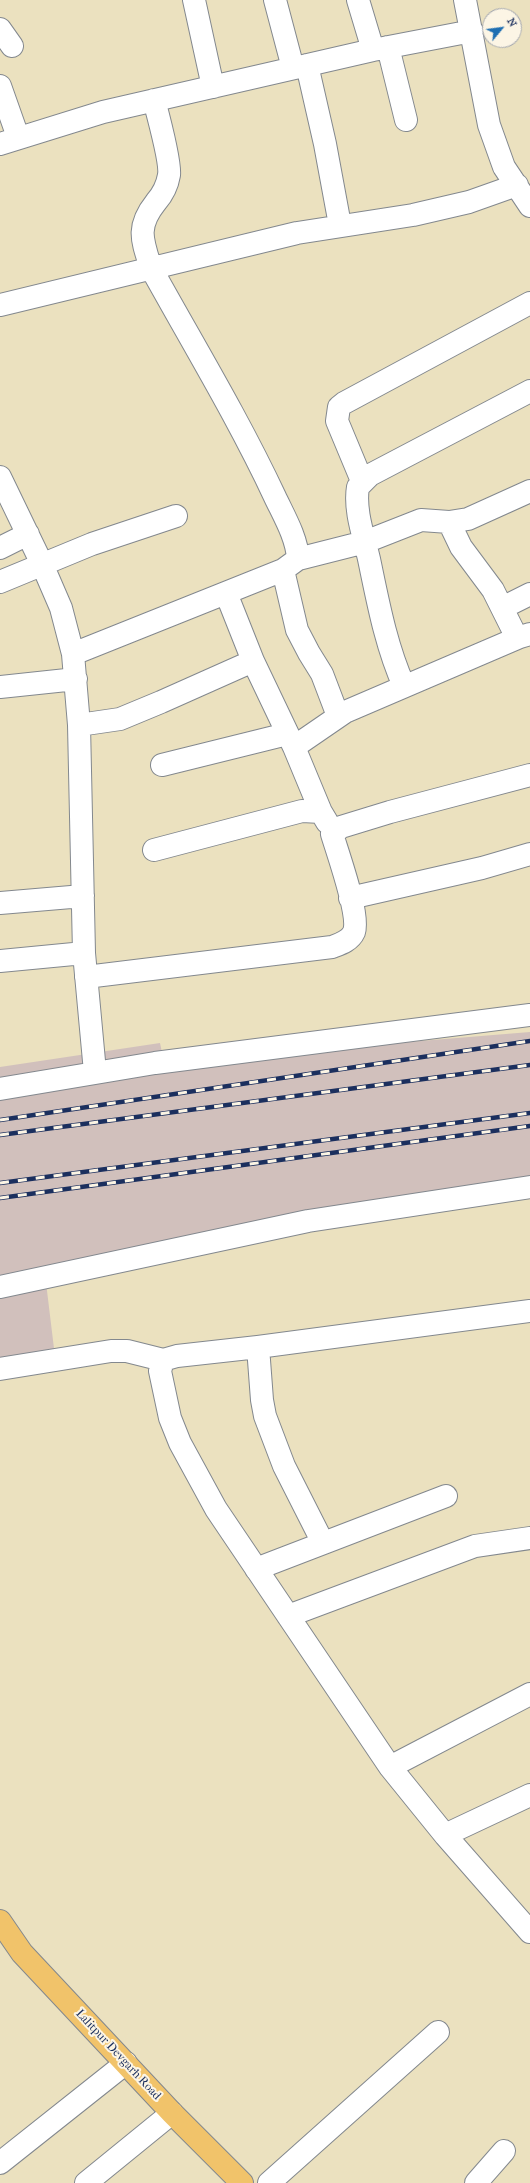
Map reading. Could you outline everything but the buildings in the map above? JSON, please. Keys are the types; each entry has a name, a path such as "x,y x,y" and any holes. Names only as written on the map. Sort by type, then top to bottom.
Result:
{"main road":[{"name":"Lalitpur Devgarh Road","path":"0,1921 22,1953 172,2113 242,2183"}],"street":[{"path":"194,0 213,87"},
{"path":"275,0 300,67 325,144 340,225"},
{"path":"358,0 381,48 406,120"},
{"path":"465,0 489,125 504,167 530,206"},
{"path":"0,29 12,46"},
{"path":"0,86 9,141 103,112 381,48 472,31"},
{"path":"154,100 170,174 165,190 147,214 143,224 143,244 152,268 264,473 286,520 297,550 290,565 297,630 322,674 338,716"},
{"path":"0,305 297,233 340,225 413,215 469,202 517,185"},
{"path":"362,481 337,421 339,408 344,403 530,303"},
{"path":"404,686 396,668 382,621 356,496 358,487 362,481 530,391"},
{"path":"0,477 42,564 61,608 72,654 76,679 79,725 84,953 95,1072"},
{"path":"72,654 290,565 365,542 421,520 449,522 477,516 530,491"},
{"path":"0,582 92,544 176,516"},
{"path":"449,522 461,547 487,582 512,629 525,636"},
{"path":"0,548 28,534"},
{"path":"86,977 332,947 346,942 354,933 355,918 332,834 325,816 320,812 291,740 253,661 226,592"},
{"path":"502,608 530,594"},
{"path":"162,765 291,740 338,716 404,686 525,636"},
{"path":"79,725 120,719 253,661"},
{"path":"0,687 76,679"},
{"path":"332,834 342,827 390,812 530,775"},
{"path":"154,850 302,811 320,812"},
{"path":"350,898 482,868 530,854"},
{"path":"0,903 83,896"},
{"path":"0,961 84,953"},
{"path":"0,1089 95,1072 530,1015"},
{"path":"0,1287 308,1221 530,1187"},
{"path":"0,1369 111,1351 127,1351 163,1360 177,1356 258,1347 530,1311"},
{"path":"258,1347 264,1416 284,1466 322,1543"},
{"path":"163,1360 160,1371 170,1418 180,1443 216,1508 390,1767 445,1835 530,1932"},
{"path":"256,1569 446,1496"},
{"path":"288,1616 475,1546 530,1538"},
{"path":"390,1767 530,1694"},
{"path":"445,1835 530,1795"},
{"path":"269,2183 438,2032"},
{"path":"0,2163 126,2063"},
{"path":"86,2183 172,2113"},
{"path":"476,2183 504,2151"}],"shaded area":[{"path":"530,1032 530,1198 44,1266 56,1365 0,1374 0,1067 160,1043 164,1062"}],"railway":[{"path":"0,1120 530,1041"},
{"path":"0,1135 530,1065"},
{"path":"0,1183 530,1113"},
{"path":"0,1198 530,1126"}]}
